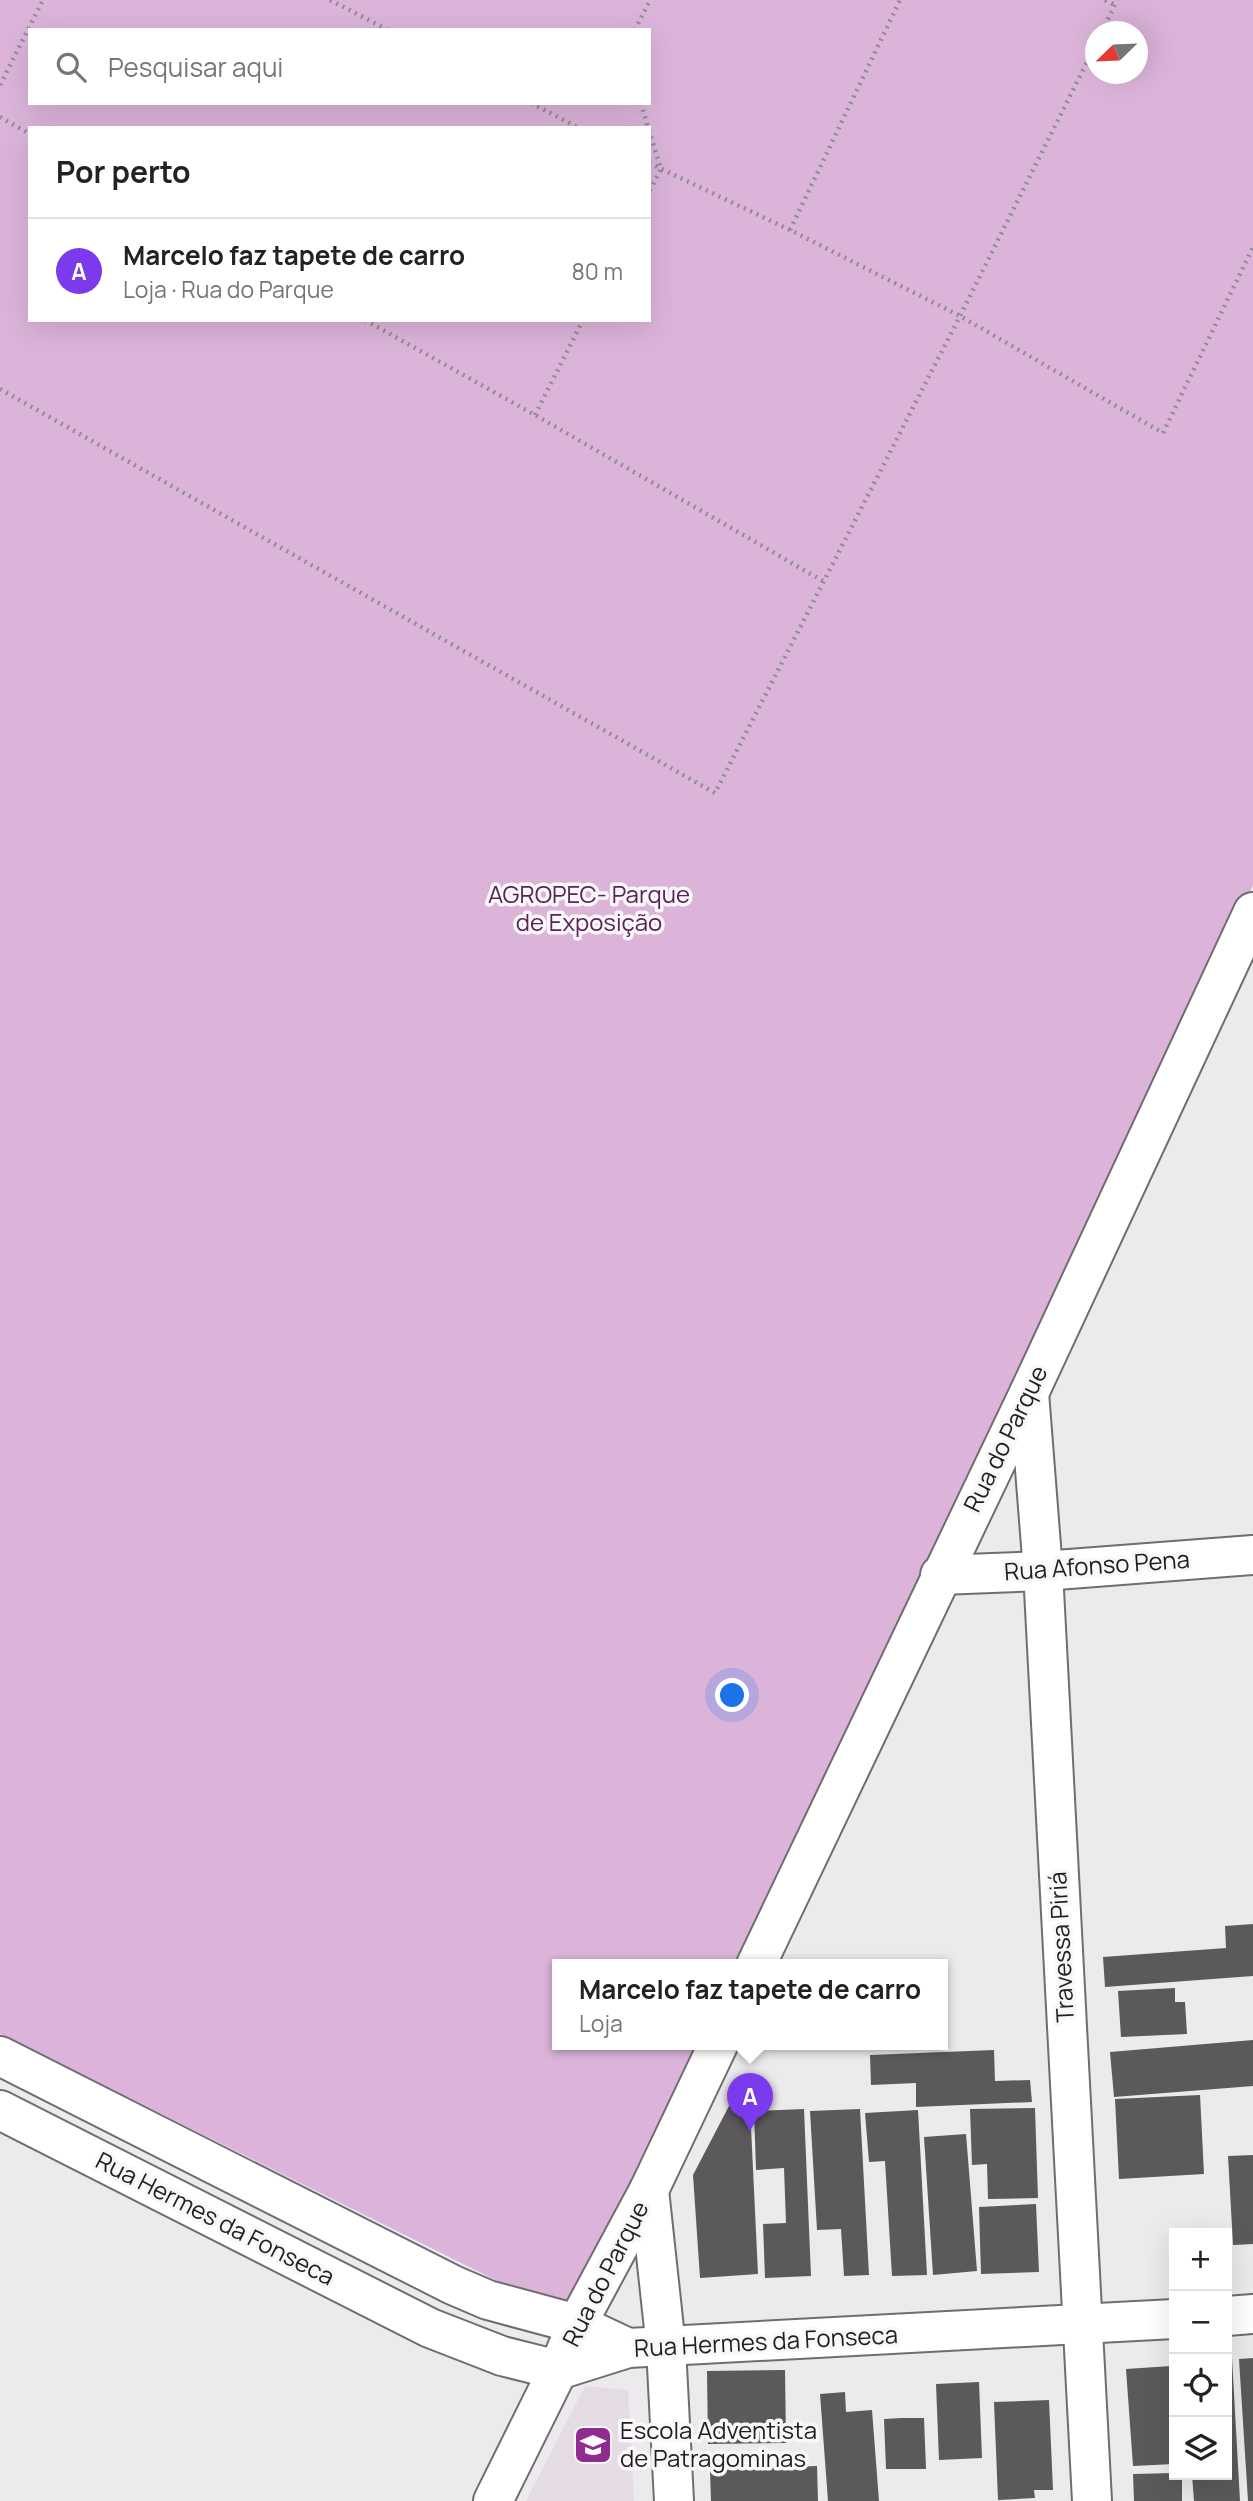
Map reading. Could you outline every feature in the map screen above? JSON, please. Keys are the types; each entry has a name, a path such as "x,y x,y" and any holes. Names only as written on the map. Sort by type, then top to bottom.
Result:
{"street":[{"name":"Rua do Parque","path":"759,1959 940,1575 1030,1393 1253,912"},
{"name":"Travessa Piriá","path":"1030,1393 1092,2501"},
{"name":"Rua Afonso Pena","path":"940,1575 1042,1571 1253,1555"},
{"name":"Rua do Parque","path":"493,2501 558,2370 577,2324 649,2190 716,2050"},
{"path":"0,2056 453,2285 488,2300 577,2324 628,2348"},
{"name":"Rua Hermes da Fonseca","path":"0,2110 430,2328 502,2357 558,2370 628,2348 1169,2319"},
{"path":"649,2190 666,2347 674,2501"},
{"path":"1232,2316 1253,2314"}],"path":[{"path":"29,28 43,0"},
{"path":"330,0 384,28"},
{"path":"636,28 650,0"},
{"path":"790,230 900,0"},
{"path":"1105,0 1116,3 1107,21"},
{"path":"0,85 28,30"},
{"path":"0,389 715,793 1085,66"},
{"path":"535,105 575,126"},
{"path":"642,105 648,126"},
{"path":"0,117 28,133"},
{"path":"651,136 661,169 651,187"},
{"path":"651,164 790,230 960,316 1163,433 1253,247"},
{"path":"369,322 823,581"},
{"path":"535,415 582,322"}],"shaded area":[{"name":"Escola Adventista de Patragominas","path":"585,2386 628,2390 634,2501 526,2501"}],"green space":[{"name":"AGROPEC- Parque de Exposição","path":"0,0 1253,0 1253,885 741,1959 552,1959 552,2050 698,2050 576,2306 548,2306 0,2034"}],"building":[{"path":"1253,1924 1253,1976 1105,1987 1103,1957 1226,1948 1225,1926"},
{"path":"1175,1988 1175,2002 1185,2002 1187,2034 1121,2037 1118,1991"},
{"path":"1253,2040 1253,2086 1114,2097 1110,2052"},
{"path":"994,2050 995,2081 1030,2080 1032,2102 916,2107 916,2083 871,2085 870,2055"},
{"path":"1200,2095 1204,2174 1119,2179 1115,2099"},
{"path":"729,2106 750,2106 758,2274 700,2278 693,2175"},
{"path":"1035,2108 1038,2198 988,2199 987,2164 972,2165 970,2109"},
{"path":"804,2109 811,2276 765,2278 763,2224 786,2223 784,2168 756,2170 754,2111"},
{"path":"860,2109 869,2275 844,2276 841,2229 817,2230 810,2111"},
{"path":"918,2110 927,2275 892,2276 885,2161 869,2162 865,2113"},
{"path":"966,2134 977,2271 933,2275 924,2137"},
{"path":"1253,2155 1253,2244 1233,2245 1228,2156"},
{"path":"1036,2204 1039,2272 981,2274 979,2207"},
{"path":"1232,2358 1240,2501 1194,2501 1192,2480 1232,2480"},
{"path":"1253,2358 1253,2501 1248,2501 1239,2359"},
{"path":"1169,2366 1169,2464 1133,2466 1126,2369"},
{"path":"785,2370 786,2443 708,2444 707,2371"},
{"path":"979,2382 982,2458 939,2460 936,2384"},
{"path":"845,2392 846,2412 872,2410 879,2501 828,2501 820,2394"},
{"path":"1049,2400 1053,2490 1034,2490 1035,2498 998,2500 994,2402"},
{"path":"924,2418 926,2469 886,2469 884,2419"},
{"path":"817,2466 818,2501 711,2501 710,2470"},
{"path":"1169,2473 1169,2480 1182,2480 1182,2501 1134,2501 1133,2474"}],"place":[{"name":"Marcelo faz tapete de carro","path":"750,2131"},
{"name":"Escola Adventista de Patragominas","path":"593,2445"}]}
